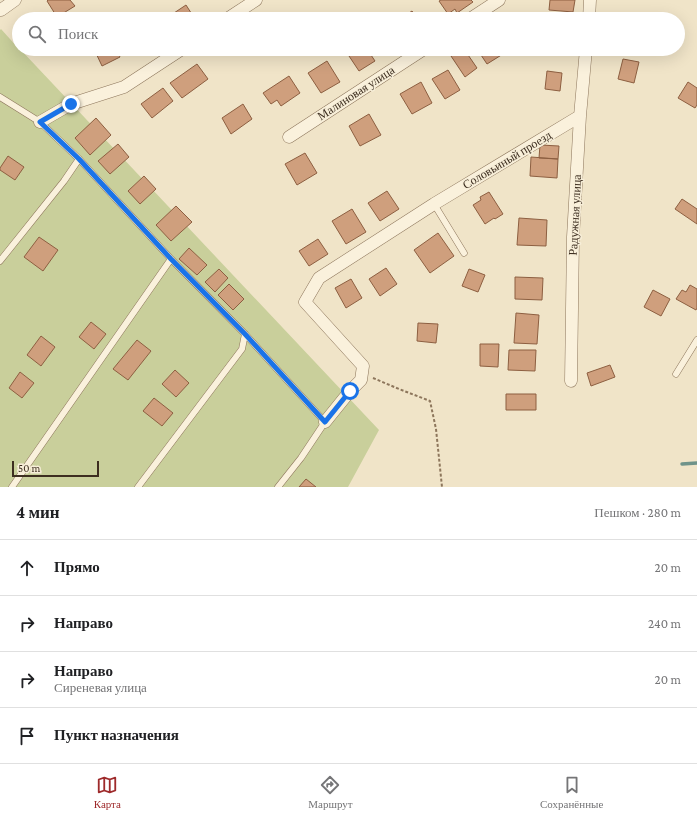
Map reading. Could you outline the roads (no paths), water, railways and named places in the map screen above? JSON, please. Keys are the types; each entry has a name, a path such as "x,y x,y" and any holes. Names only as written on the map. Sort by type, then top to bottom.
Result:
{"street":[{"path":"0,10 15,0"},
{"path":"238,12 256,0"},
{"path":"481,12 499,0"},
{"path":"589,12 590,0"},
{"path":"40,122 71,104 124,87 171,56"},
{"name":"Малиновая улица","path":"289,137 413,56"},
{"name":"Радужная улица","path":"571,381 573,237 580,116 585,56"},
{"name":"Соловьиный проезд","path":"325,422 350,391 362,380 363,366 305,302 319,278 434,204 580,116"}],"lane":[{"path":"0,97 40,122 79,159 171,259 245,334 325,422 301,458 278,487"},
{"path":"0,261 64,181 79,159"},
{"path":"434,204 464,253"},
{"path":"12,487 171,259"},
{"path":"138,487 242,349 245,334"},
{"path":"676,374 697,340"}],"waterway":[{"path":"682,464 697,463"}]}
